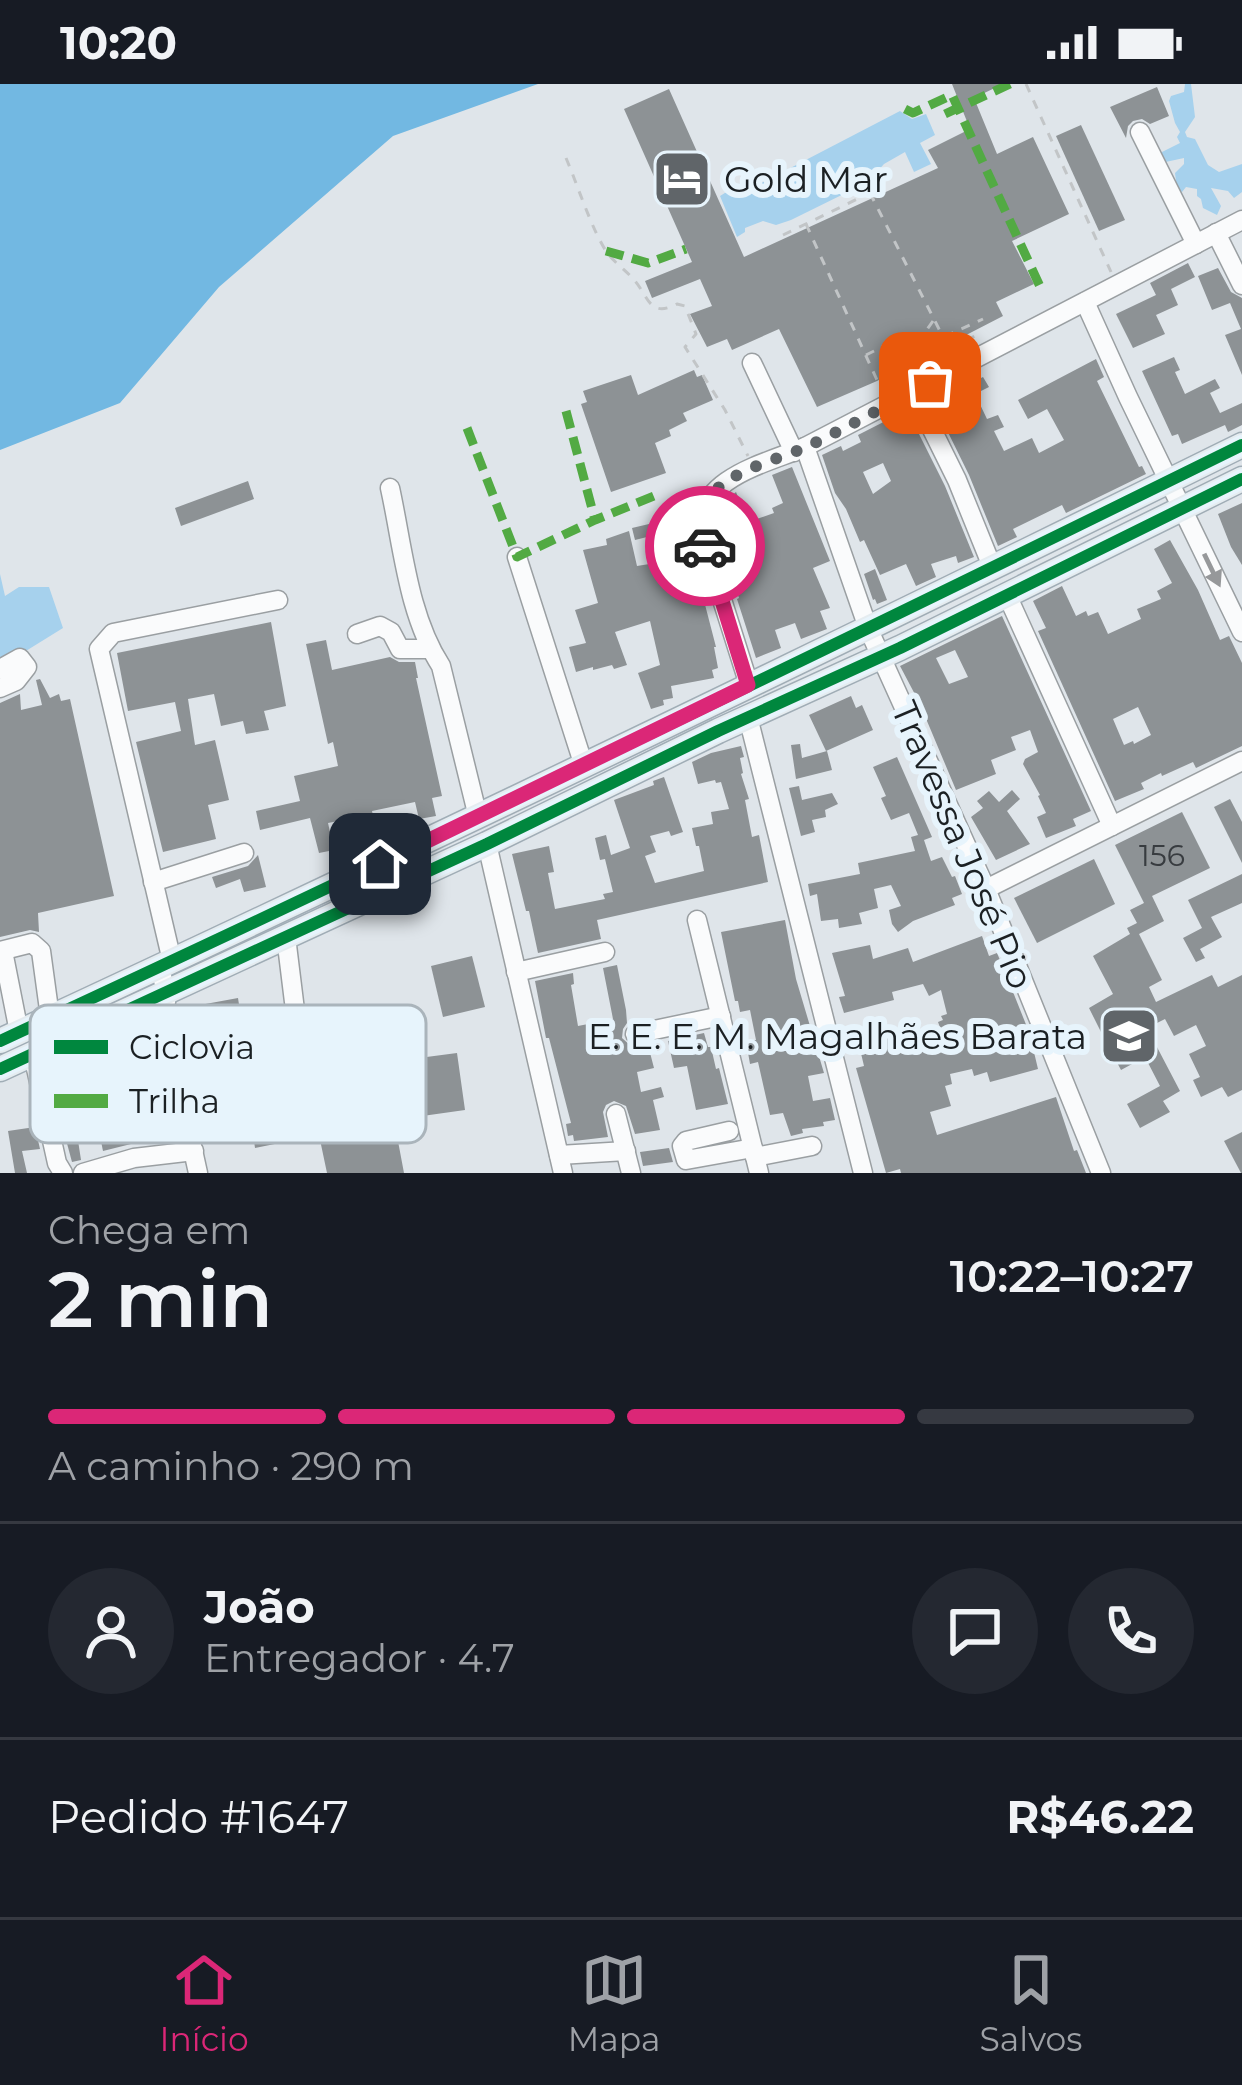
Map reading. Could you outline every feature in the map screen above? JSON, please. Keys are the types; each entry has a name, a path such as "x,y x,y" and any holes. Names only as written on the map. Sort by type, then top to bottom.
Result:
{"main road":[{"path":"76,1005 478,817 1242,445"},
{"path":"160,1004 286,937 881,657 1242,479"},
{"path":"718,730 749,704 748,685"},
{"path":"0,1070 30,1056"}],"street":[{"path":"1139,132 1196,244"},
{"path":"748,685 700,530 709,496 735,477 800,450 1242,220"},
{"path":"1216,233 1242,285"},
{"path":"1085,302 1242,632"},
{"name":"Travessa José Pio","path":"752,363 800,450 868,628 986,889 1101,1173"},
{"path":"914,391 993,569"},
{"path":"390,488 418,618 442,666 478,817"},
{"path":"517,556 584,766"},
{"path":"1007,595 1112,826"},
{"path":"160,1004 153,882 99,649 113,632 278,600"},
{"path":"357,634 380,626 391,632 400,649 430,649"},
{"path":"0,669 20,658 27,667 16,681 0,688"},
{"path":"748,717 863,1173"},
{"path":"986,889 1242,761"},
{"path":"487,844 561,1164 626,1151"},
{"path":"153,882 244,853"},
{"path":"697,920 755,1160"},
{"path":"286,937 294,1005"},
{"path":"10,1036 1,951 37,946 48,1005"},
{"path":"516,972 605,952"},
{"path":"635,1034 721,1016"},
{"path":"616,1114 631,1173"},
{"path":"729,1131 686,1141 682,1146 686,1160 755,1160 812,1146"},
{"path":"53,1143 63,1173"},
{"path":"192,1143 198,1173"},
{"path":"83,1173 134,1158 194,1151"}],"path":[{"path":"1026,84 1117,284"},
{"path":"566,158 606,251 651,305 685,306 696,334 686,344 688,354 725,410 754,468"},
{"path":"783,235 873,191 942,335 983,319"},
{"path":"806,224 883,393"},
{"path":"934,320 918,338 916,345 923,357 975,336"},
{"path":"865,356 884,346"}],"shaded area":[{"path":"0,84 538,84 393,136 219,287 120,403 0,450"},
{"path":"1185,84 1191,84 1195,117 1185,132 1187,137 1195,139 1208,165 1219,172 1242,164 1242,192 1234,198 1228,191 1211,188 1221,206 1217,215 1203,208 1197,189 1177,189 1175,173 1184,158 1161,163 1156,155 1180,143 1169,101 1184,92"},
{"path":"900,111 912,119 926,114 935,135 920,143 931,164 914,172 905,152 884,164 868,182 791,220 776,225 763,221 737,237 720,196 741,183 752,188"},
{"path":"0,574 5,596 19,587 49,587 63,628 0,667"}],"building":[{"path":"952,84 1003,84 974,98 997,154 1033,137 1069,214 1012,241 1034,284 996,302 1003,316 817,407 779,329 732,350 727,339 707,347 690,314 712,306 700,279 652,298 645,281 692,262 624,109 669,89 744,257 938,168 928,150 970,129"},
{"path":"1157,87 1169,116 1150,124 1133,121 1126,138 1110,107"},
{"path":"1081,125 1125,220 1099,231 1056,136"},
{"path":"1188,263 1195,277 1171,289 1178,305 1156,315 1165,334 1133,348 1116,314 1156,295 1150,283"},
{"path":"1218,268 1231,292 1242,298 1242,375 1225,335 1241,329 1230,303 1212,310 1198,276"},
{"path":"1174,357 1185,394 1215,379 1220,388 1210,393 1220,413 1242,403 1242,425 1228,432 1225,425 1182,444 1178,434 1172,436 1142,371"},
{"path":"1096,359 1104,377 1097,381 1146,474 1066,513 1062,505 1013,529 1017,537 998,546 939,414 950,409 945,396 983,377 989,387 975,394 987,419 998,415 1004,427 994,431 1004,451 1032,438 1039,453 1064,440 1047,409 1028,419 1018,400"},
{"path":"694,370 697,377 702,375 713,400 683,413 687,421 655,443 666,473 611,492 581,404 587,402 583,391 631,375 638,395"},
{"path":"907,410 974,557 958,563 956,556 931,564 936,577 916,586 906,564 880,575 835,493 822,455 861,442 858,435","holes":["883,463 891,481 873,494 863,472"]},
{"path":"792,467 830,561 813,568 830,608 820,611 827,629 801,639 795,623 775,630 781,648 756,658 737,599 733,580 739,578 718,533 722,532 716,515 736,492 748,522 774,513 772,508 783,503 772,475"},
{"path":"248,481 254,499 181,526 175,508"},
{"path":"1242,503 1242,565 1218,514"},
{"path":"683,516 718,668 712,670 714,678 671,686 673,698 651,709 638,673 660,665 650,621 615,632 627,665 576,672 569,647 586,643 575,610 598,603 583,550 607,545 606,539 629,531 637,566 674,560 671,531 635,540 632,528"},
{"path":"1170,540 1220,640 1229,636 1242,663 1242,746 1196,768 1193,762 1161,773 1141,783 1144,789 1115,801 1038,631 1046,628 1033,601 1062,586 1076,616 1098,612 1108,634 1141,619 1137,609 1161,599 1157,591 1172,583 1154,549","holes":["1138,707 1151,735 1124,745 1113,719"]},
{"path":"875,569 887,600 877,604 864,574"},
{"path":"1002,616 1091,811 1073,819 1076,826 1046,838 1037,817 1046,813 1023,764 1038,752 1030,730 1011,737 1016,750 991,760 996,774 956,790 900,666","holes":["955,650 968,677 949,684 936,658"]},
{"path":"271,622 286,706 264,711 269,730 246,734 243,721 221,726 214,694 188,699 195,745 215,740 229,800 208,805 216,839 163,852 136,742 181,731 175,702 128,711 117,653"},
{"path":"326,640 332,670 390,657 415,662 442,796 432,798 436,816 419,819 415,802 372,811 377,833 358,837 354,818 328,823 334,850 319,853 310,818 260,830 256,811 300,801 294,776 338,766 333,742 328,744 306,644"},
{"path":"40,679 50,698 59,694 61,701 70,699 114,896 38,913 39,932 0,937 0,703 20,694 21,710 42,705 36,680"},
{"path":"851,696 856,708 862,705 873,730 826,751 809,715"},
{"path":"800,744 802,758 827,751 832,770 796,779 791,745"},
{"path":"741,746 752,837 759,835 768,882 597,920 601,939 538,953 512,854 549,846 555,909 605,899 603,894 613,892 595,838 606,835 611,855 630,848 614,800 664,777 683,832 650,836 656,852 645,856 655,883 704,871 692,828 713,824 711,812 729,809 721,782 698,784 692,762"},
{"path":"897,757 932,837 924,840 931,861 942,857 962,894 952,898 955,905 898,932 889,910 901,906 891,885 874,889 878,908 859,913 862,924 839,928 838,919 821,921 817,894 810,896 808,884 860,874 858,863 915,851 911,837 918,835 909,813 891,820 873,767"},
{"path":"799,786 802,800 832,793 838,804 825,810 826,817 812,820 815,832 801,836 789,788"},
{"path":"1012,790 1020,799 1007,811 1030,844 996,860 971,817 983,808 977,801 989,791 999,802"},
{"path":"1230,799 1242,822 1242,863 1214,807"},
{"path":"1182,812 1210,868 1152,896 1164,921 1139,934 1162,980 1149,987 1156,1002 1212,975 1218,987 1242,975 1242,1090 1228,1097 1222,1087 1201,1097 1193,1080 1200,1077 1189,1054 1206,1046 1196,1025 1174,1036 1165,1019 1147,1028 1180,1091 1163,1101 1170,1112 1140,1128 1127,1104 1160,1086 1145,1057 1121,1070 1102,1034 1089,1008 1113,994 1093,956 1130,934 1127,928 1137,923 1130,910 1144,903 1115,845"},
{"path":"258,855 266,887 244,892 240,879 216,888 212,877 248,866"},
{"path":"1094,859 1115,904 1037,943 1014,898"},
{"path":"1242,874 1242,903 1211,917 1222,937 1200,949 1205,958 1196,962 1183,938 1202,928 1188,900"},
{"path":"785,920 796,979 824,1073 808,1076 813,1101 830,1098 835,1120 791,1136 783,1113 770,1115 758,1062 750,1064 746,1041 756,1040 750,1010 740,1012 735,1001 721,932"},
{"path":"982,936 989,956 997,953 1005,972 1035,1047 1038,1069 990,1082 987,1072 974,1076 972,1069 950,1074 952,1084 945,1086 951,1106 930,1112 937,1135 1056,1097 1086,1173 901,1173 900,1169 886,1173 856,1068 864,1066 859,1045 876,1040 873,1028 889,1024 892,1035 902,1032 904,1040 941,1030 938,1022 947,1014 941,990 929,996 923,984 892,992 894,1000 844,1013 839,997 845,996 832,953 870,945 873,959 908,948 913,962"},
{"path":"472,956 485,1007 443,1017 431,966"},
{"path":"617,965 627,1023 622,1038 632,1047 648,1045 654,1068 637,1072 641,1092 661,1087 664,1097 653,1100 660,1130 635,1134 626,1106 614,1101 603,1112 608,1137 574,1141 573,1135 568,1136 566,1124 571,1123 535,981 573,973 578,1026 613,1019 603,968"},
{"path":"238,998 239,1005 200,1005"},
{"path":"704,1033 728,1104 696,1110 687,1066 674,1068 668,1041"},
{"path":"457,1053 465,1110 426,1115 426,1057"},
{"path":"30,1128 30,1143 39,1143 40,1149 22,1151 27,1173 15,1173 8,1131"},
{"path":"1242,1132 1242,1173 1241,1173 1224,1141"},
{"path":"67,1143 78,1143 81,1160 72,1162"},
{"path":"101,1143 135,1143 103,1151"},
{"path":"321,1143 398,1143 404,1173 327,1173"},
{"path":"669,1148 673,1162 643,1166 640,1152"}],"marked path":[{"path":"945,114 1010,84"},
{"path":"905,109 913,113 952,95 1043,293"},
{"path":"606,251 648,263 686,249"},
{"path":"566,411 595,520"},
{"path":"467,428 517,557 654,496"}],"cycle path":[{"path":"77,1005 623,747 1242,445"},
{"path":"139,1005 900,648 1242,479"},
{"path":"0,1041 30,1027"},
{"path":"0,1069 30,1055"}],"way so far":[{"path":"705,546 700,518 709,496 720,486 930,383"}],"place":[{"name":"Gold Mar","path":"682,179"},
{"name":"E. E. E. M. Magalhães Barata","path":"1129,1036"}],"route":[{"path":"380,864 748,685 705,546"}]}
